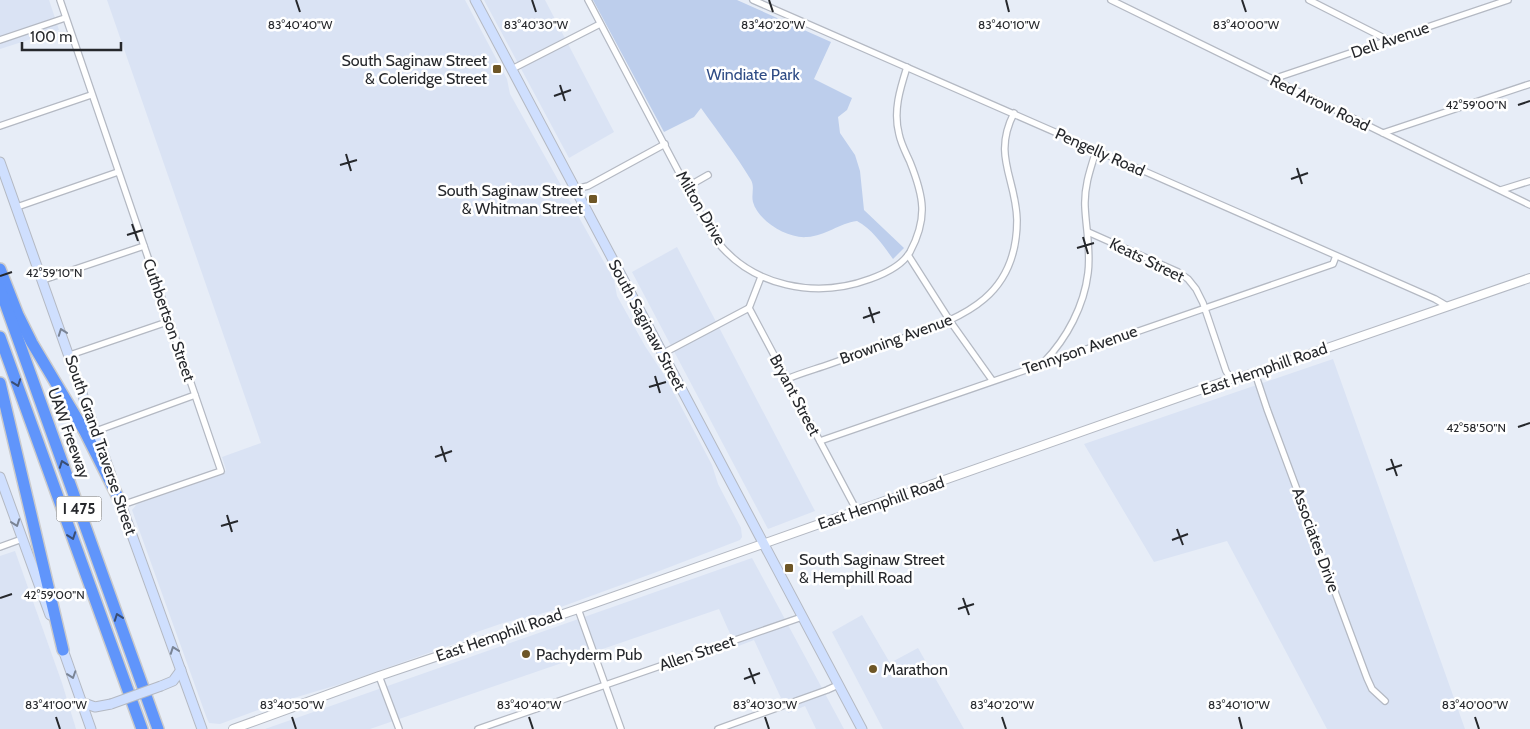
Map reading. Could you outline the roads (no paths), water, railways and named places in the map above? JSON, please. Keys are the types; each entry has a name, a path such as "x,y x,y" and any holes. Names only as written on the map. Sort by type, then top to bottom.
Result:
{"highway":[{"path":"0,268 18,315 32,343 85,432 121,504"},
{"name":"UAW Freeway","path":"0,289 158,729"},
{"name":"UAW Freeway","path":"0,337 142,729"},
{"path":"0,383 63,650"}],"main road":[{"name":"South Saginaw Street","path":"475,0 862,729"},
{"name":"South Grand Traverse Street","path":"0,162 202,729"},
{"path":"0,477 91,729"},
{"path":"81,702 95,707 111,704 173,681 181,670"}],"street":[{"name":"Cuthbertson Street","path":"60,0 221,471 121,504"},
{"name":"Milton Drive","path":"588,0 716,240 740,264 761,277 785,285 828,289 863,282 895,267 908,255 919,234 923,217 921,196 899,134 896,114 899,93 907,67"},
{"name":"Pengelly Road","path":"753,0 1436,299 1447,306"},
{"name":"Red Arrow Road","path":"1111,0 1530,204"},
{"path":"1310,0 1388,40"},
{"name":"Dell Avenue","path":"1273,80 1494,2 1508,0"},
{"path":"0,40 65,18"},
{"path":"512,69 600,24"},
{"path":"1383,133 1530,84"},
{"path":"0,126 91,95"},
{"name":"Browning Avenue","path":"787,379 950,321 983,301 997,286 1012,256 1016,238 1015,201 1004,157 1004,141 1014,113"},
{"path":"575,189 588,186 665,144"},
{"path":"1043,363 1057,348 1073,321 1082,300 1088,273 1088,232 1085,208 1087,176 1096,151"},
{"path":"17,207 118,172"},
{"path":"687,187 708,175"},
{"path":"1501,190 1530,181"},
{"name":"Keats Street","path":"1088,232 1178,272 1188,279 1203,303 1226,371 1231,379"},
{"path":"43,280 144,246"},
{"path":"908,255 950,321 992,380"},
{"name":"Tennyson Avenue","path":"820,441 992,380 1333,264 1336,256"},
{"path":"662,354 749,308 761,277"},
{"name":"East Hemphill Road","path":"233,729 1231,379 1255,373 1530,278"},
{"name":"Bryant Street","path":"749,308 857,511"},
{"path":"70,355 170,321"},
{"name":"Associates Drive","path":"1255,373 1367,678 1372,689 1385,701"},
{"path":"96,431 195,395"},
{"path":"0,547 22,539"},
{"path":"578,609 621,729"},
{"name":"Allen Street","path":"478,729 802,617"},
{"path":"380,676 399,729"},
{"path":"718,729 838,685"}],"place":[{"name":"South Saginaw Street & Coleridge Street","path":"497,69"},
{"name":"South Saginaw Street & Whitman Street","path":"593,199"},
{"name":"South Saginaw Street & Hemphill Road","path":"789,568"},
{"name":"Pachyderm Pub","path":"526,654"},
{"name":"Marathon","path":"873,669"}],"park label":[{"name":"Windiate Park","path":"753,74"}]}
